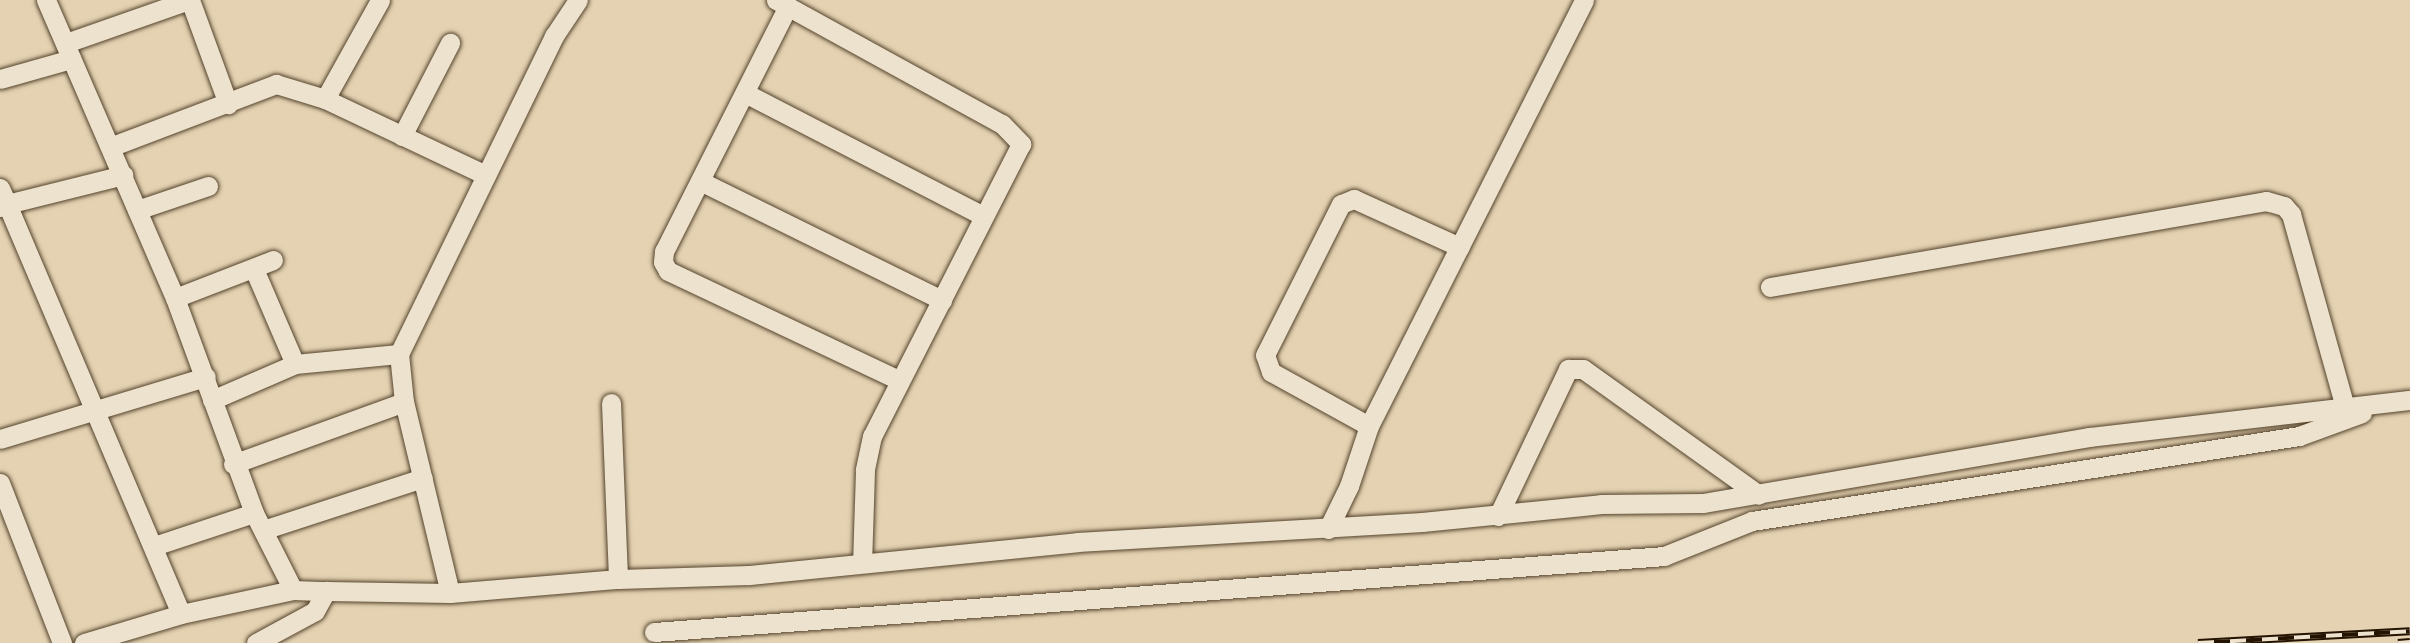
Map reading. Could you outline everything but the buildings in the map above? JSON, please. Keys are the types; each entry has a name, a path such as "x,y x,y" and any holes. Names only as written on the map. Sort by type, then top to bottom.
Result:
{"street":[{"path":"47,0 176,299 206,377 233,464 293,590"},
{"path":"0,79 189,0 228,104"},
{"path":"326,99 380,0"},
{"path":"450,593 404,402 398,354 554,36 578,0"},
{"path":"1328,529 1349,486 1368,426 1584,0"},
{"path":"862,563 865,470 872,436 983,216 1019,154 1021,144 1014,134 782,3 745,93 664,251 668,271 899,380"},
{"path":"402,136 450,43"},
{"path":"110,147 276,84 326,99 486,175"},
{"path":"745,93 983,216"},
{"path":"123,174 2,200 155,546 181,614"},
{"path":"699,181 942,300"},
{"path":"137,210 208,186"},
{"path":"1368,426 1271,372 1265,355 1340,204 1354,199 1460,247"},
{"path":"1770,288 2266,201 2284,206 2291,214 2345,407"},
{"path":"176,299 254,270 273,260"},
{"path":"254,270 295,364"},
{"path":"212,400 295,364 398,354"},
{"path":"1498,516 1568,369 1583,369 1759,495"},
{"path":"0,439 206,377"},
{"path":"84,643 181,614 293,590 450,593 618,579 749,575 1077,542 1328,529 1498,516 1601,504 1703,503 2089,438 2410,400"},
{"path":"233,464 404,402"},
{"path":"654,632 1664,556 1752,521 2299,436 2389,402"},
{"path":"611,403 618,579"},
{"path":"155,546 259,522 423,478"},
{"path":"0,483 62,643"},
{"path":"256,643 315,611 326,591"}],"railway":[{"path":"2198,643 2410,631"},
{"path":"2398,643 2410,642"}]}
